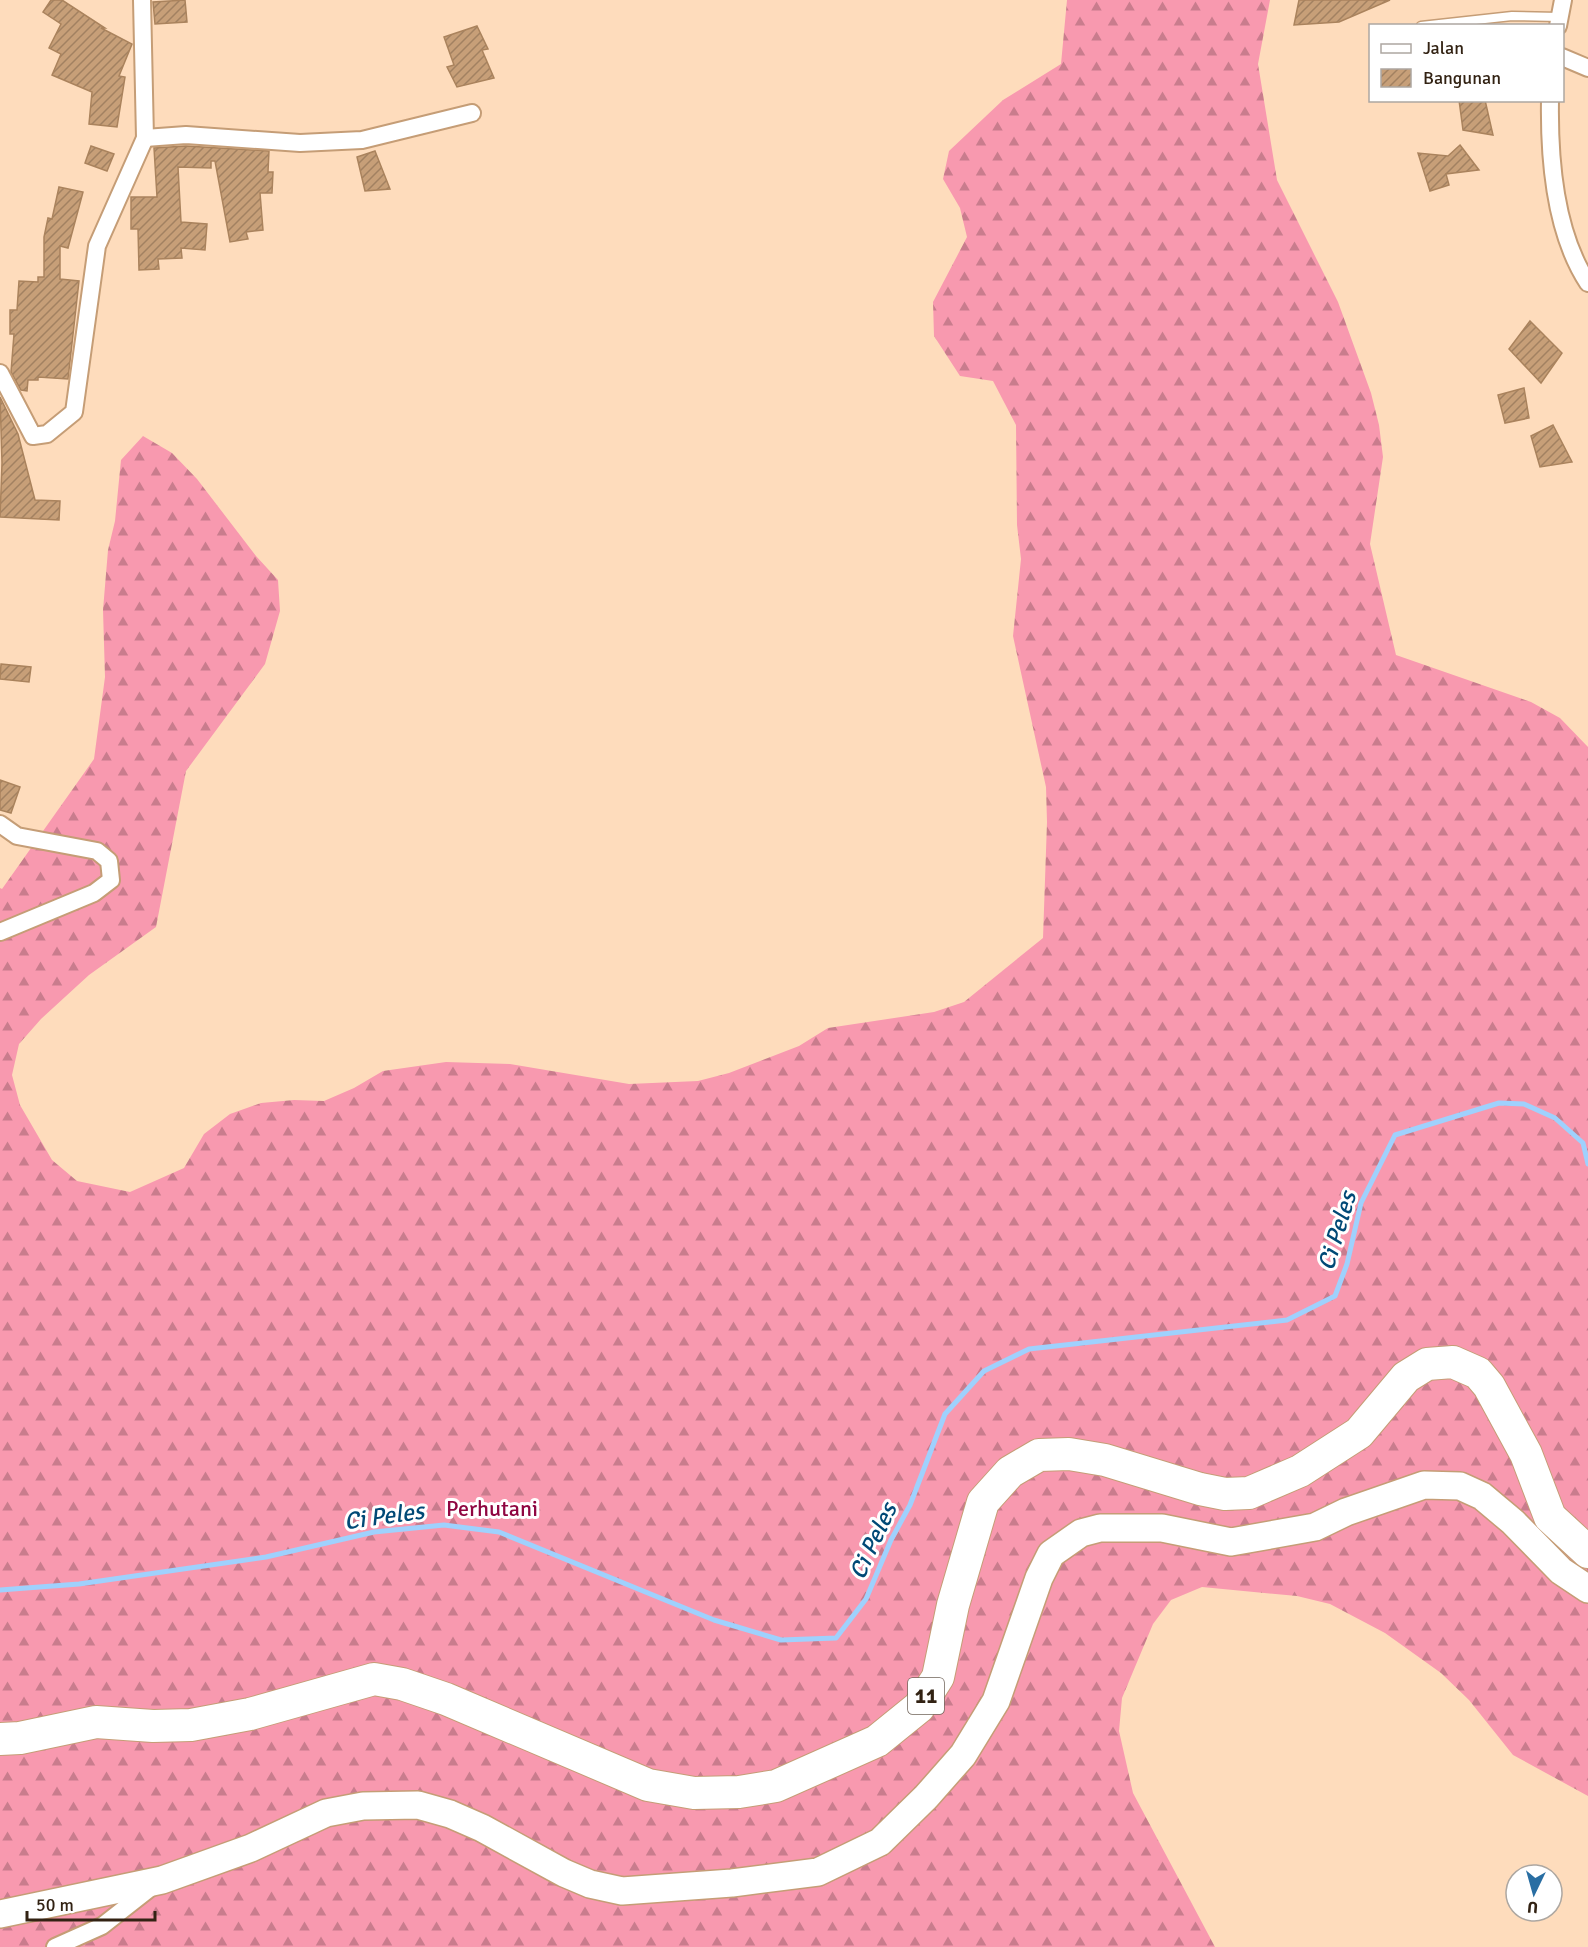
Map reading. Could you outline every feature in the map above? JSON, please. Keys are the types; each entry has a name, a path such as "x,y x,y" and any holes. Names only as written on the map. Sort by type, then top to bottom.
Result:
{"highway":[{"name":"11","path":"0,1739 20,1738 96,1722 153,1726 191,1725 250,1713 374,1679 402,1684 446,1699 648,1785 694,1793 739,1792 776,1786 877,1741 919,1707 938,1677 953,1605 983,1502 1010,1472 1039,1455 1069,1454 1105,1460 1200,1489 1225,1494 1249,1493 1300,1472 1359,1433 1406,1377 1427,1364 1453,1362 1478,1373 1489,1386 1526,1454 1550,1517 1588,1552"}],"main road":[{"path":"0,1914 162,1880 251,1848 326,1813 363,1806 418,1805 450,1814 590,1884 622,1891 732,1883 818,1872 880,1842 963,1755 996,1701 1039,1578 1051,1554 1081,1533 1100,1528 1162,1528 1231,1542 1315,1527 1346,1512 1424,1485 1460,1486 1482,1496 1513,1522 1552,1563 1588,1589"}],"street":[{"path":"0,373 33,436 47,434 74,412 97,246 145,138 142,0"},
{"path":"1559,21 1563,0"},
{"path":"1564,57 1588,68"},
{"path":"1550,102 1549,147 1557,204 1579,270 1588,283"},
{"path":"145,138 186,135 300,143 362,140 472,113"},
{"path":"0,825 17,836 98,851 109,861 111,880 94,893 0,932"},
{"path":"55,1947 102,1926 162,1880"}],"lane":[{"path":"1439,24 1512,16 1559,21"}],"green space":[{"name":"Perhutani","path":"1067,0 1270,0 1258,64 1277,180 1338,302 1371,393 1379,425 1383,457 1370,544 1396,655 1531,702 1560,718 1588,747 1588,1796 1513,1755 1469,1700 1441,1673 1385,1633 1330,1604 1297,1596 1202,1587 1171,1600 1153,1624 1122,1698 1119,1731 1133,1793 1215,1947 0,1947 0,888 2,889 94,759 105,677 103,610 108,550 115,521 121,460 143,436 172,453 197,479 256,556 278,580 280,611 265,664 186,771 156,927 89,975 41,1019 19,1044 12,1075 20,1105 52,1160 77,1181 130,1192 184,1168 204,1134 230,1114 261,1103 294,1100 324,1101 354,1088 383,1071 446,1062 510,1064 629,1084 698,1081 729,1073 799,1046 828,1028 934,1012 964,1002 1043,938 1047,822 1046,787 1013,636 1021,559 1017,525 1016,425 993,381 960,376 934,336 933,302 967,237 960,208 943,179 949,151 1003,100 1061,64"}],"building":[{"path":"51,0 62,0 105,28 101,28 132,44 119,76 125,77 117,127 89,124 92,92 52,75 61,54 49,48 61,24 43,12"},
{"path":"185,0 187,22 155,24 153,2"},
{"path":"1299,0 1390,0 1339,22 1294,25"},
{"path":"477,26 488,49 482,50 494,78 457,87 447,67 454,65 444,37"},
{"path":"1459,102 1485,102 1493,135 1463,130"},
{"path":"1460,145 1479,170 1446,174 1449,185 1430,191 1418,153 1448,156"},
{"path":"91,146 114,154 107,171 85,163"},
{"path":"186,146 269,151 268,172 273,172 272,193 260,193 263,230 246,232 248,239 230,242 215,161 211,161 211,168 178,167 181,222 207,224 205,250 181,248 182,258 158,259 159,269 139,270 138,229 131,229 131,197 157,197 154,148"},
{"path":"375,151 390,189 365,191 357,157"},
{"path":"59,187 83,192 68,248 60,246 60,279 79,281 68,379 38,377 38,380 28,380 27,391 21,390 11,372 14,334 10,334 10,310 17,310 19,281 38,282 38,277 44,277 44,237 48,218 52,219"},
{"path":"1530,321 1562,353 1541,383 1509,349"},
{"path":"1524,388 1529,418 1505,423 1498,395"},
{"path":"0,397 18,434 35,500 60,501 59,520 0,517 2,463"},
{"path":"1553,425 1572,462 1540,467 1531,436"},
{"path":"1,664 31,667 29,682 0,679"},
{"path":"0,780 20,787 11,813 0,810"}],"waterway":[{"name":"Ci Peles","path":"0,1590 79,1584 266,1557 374,1532 444,1525 499,1532 714,1620 781,1640 836,1638 866,1599 891,1540 910,1505 945,1414 984,1371 1029,1349 1287,1320 1335,1296 1347,1264 1361,1203 1395,1135 1499,1103 1524,1104 1555,1118 1583,1143 1588,1164"}]}
